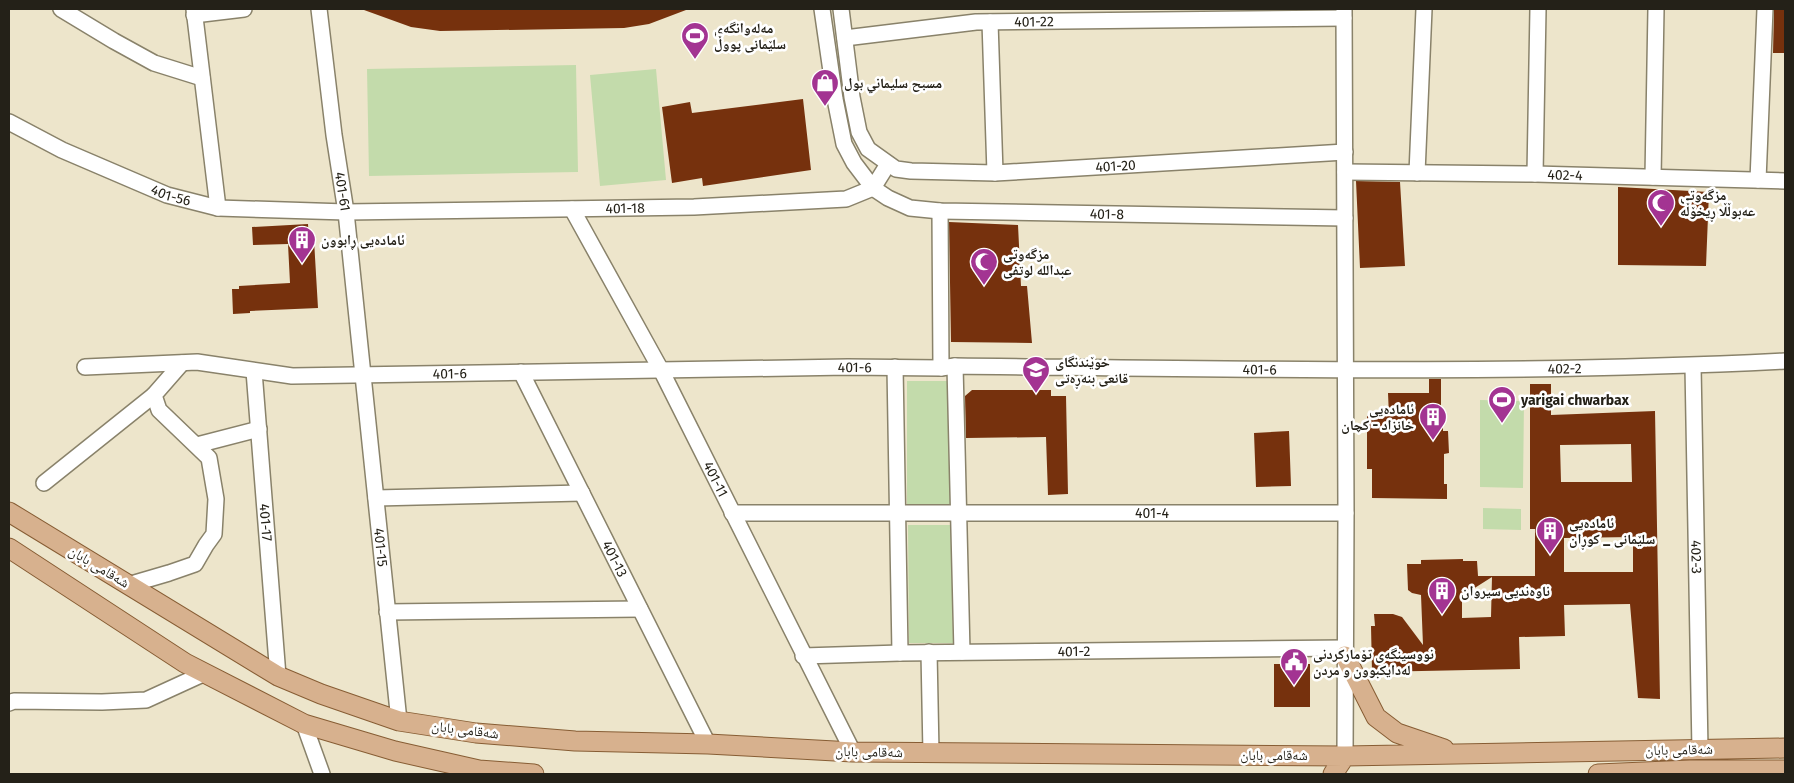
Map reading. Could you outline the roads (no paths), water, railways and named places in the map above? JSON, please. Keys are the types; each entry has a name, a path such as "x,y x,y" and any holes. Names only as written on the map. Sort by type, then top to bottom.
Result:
{"main road":[{"name":"شەقامی بابان","path":"9,512 278,676 321,694 399,721 476,732 575,741 708,744 853,752 930,753 1344,756 1785,748"},
{"path":"9,548 185,663 304,724 395,751 479,770 534,774"},
{"path":"1345,652 1376,717 1397,733 1457,754"},
{"path":"1332,774 1344,756"},
{"path":"1344,756 1348,774"},
{"name":"شەقامی بابان","path":"1598,774 1785,770"}],"street":[{"path":"61,9 154,63 202,78"},
{"path":"218,208 194,12 244,9"},
{"name":"401-61","path":"319,9 334,135 346,212 364,375"},
{"name":"401-8","path":"822,9 835,99 844,144 854,163 873,188 894,202 910,208 940,211 1345,218"},
{"path":"841,9 852,97 859,132 868,149 888,164 873,188"},
{"path":"1417,174 1424,9"},
{"path":"1535,174 1538,9"},
{"path":"1653,177 1656,9"},
{"path":"1758,180 1765,9"},
{"path":"1344,13 1346,513 1344,756"},
{"name":"401-22","path":"846,38 980,18 1344,13"},
{"path":"980,18 994,173"},
{"name":"401-56","path":"9,122 62,150 166,195 218,208 346,212"},
{"name":"401-20","path":"888,164 896,169 911,171 994,173 1345,152"},
{"name":"402-4","path":"1345,172 1535,174 1785,181"},
{"name":"401-18","path":"346,212 694,207 846,199 873,188"},
{"name":"401-11","path":"572,209 661,370 803,656 853,752"},
{"path":"940,211 958,513 962,652"},
{"name":"402-2","path":"1345,370 1693,366 1785,361"},
{"path":"85,367 197,362 254,371"},
{"path":"44,483 154,395 182,363"},
{"name":"402-3","path":"1693,366 1700,750"},
{"name":"401-6","path":"254,371 292,376 948,367 1345,370"},
{"path":"895,368 900,653"},
{"name":"401-17","path":"254,371 278,676"},
{"name":"401-13","path":"522,372 708,744"},
{"name":"401-15","path":"364,375 399,721"},
{"path":"128,585 195,564 214,534 216,499 210,458 159,410 154,395"},
{"path":"197,446 259,429"},
{"path":"376,498 582,493"},
{"name":"401-4","path":"732,513 1346,513"},
{"path":"387,612 640,609"},
{"path":"929,652 930,753"},
{"name":"401-2","path":"803,656 929,652 1345,652"},
{"path":"9,703 14,701 102,702 146,700 205,673"},
{"path":"304,724 322,774"}],"place":[{"name":"مەلەوانگەی سلێمانی پووڵ","path":"695,60"},
{"name":"مسبح سلیماني بول","path":"825,107"},
{"name":"مزگەوتی عەبوڵڵا ڕیخۆڵە","path":"1661,227"},
{"name":"ئامادەیی ڕابوون","path":"302,264"},
{"name":"مزگەوتی عبداللە لوتفی","path":"984,286"},
{"name":"خوێندنگای قانعی بنەڕەتی","path":"1036,394"},
{"name":"yarigai chwarbax","path":"1502,424"},
{"name":"ئامادەیی خانزاد - کچان","path":"1433,441"},
{"name":"ئامادەیی سلێمانی _ کوڕان","path":"1550,555"},
{"name":"ناوەندیی سیروان","path":"1442,615"},
{"name":"نووسینگەی تۆمارکردنی لەدایکبوون و مردن","path":"1294,686"}]}
